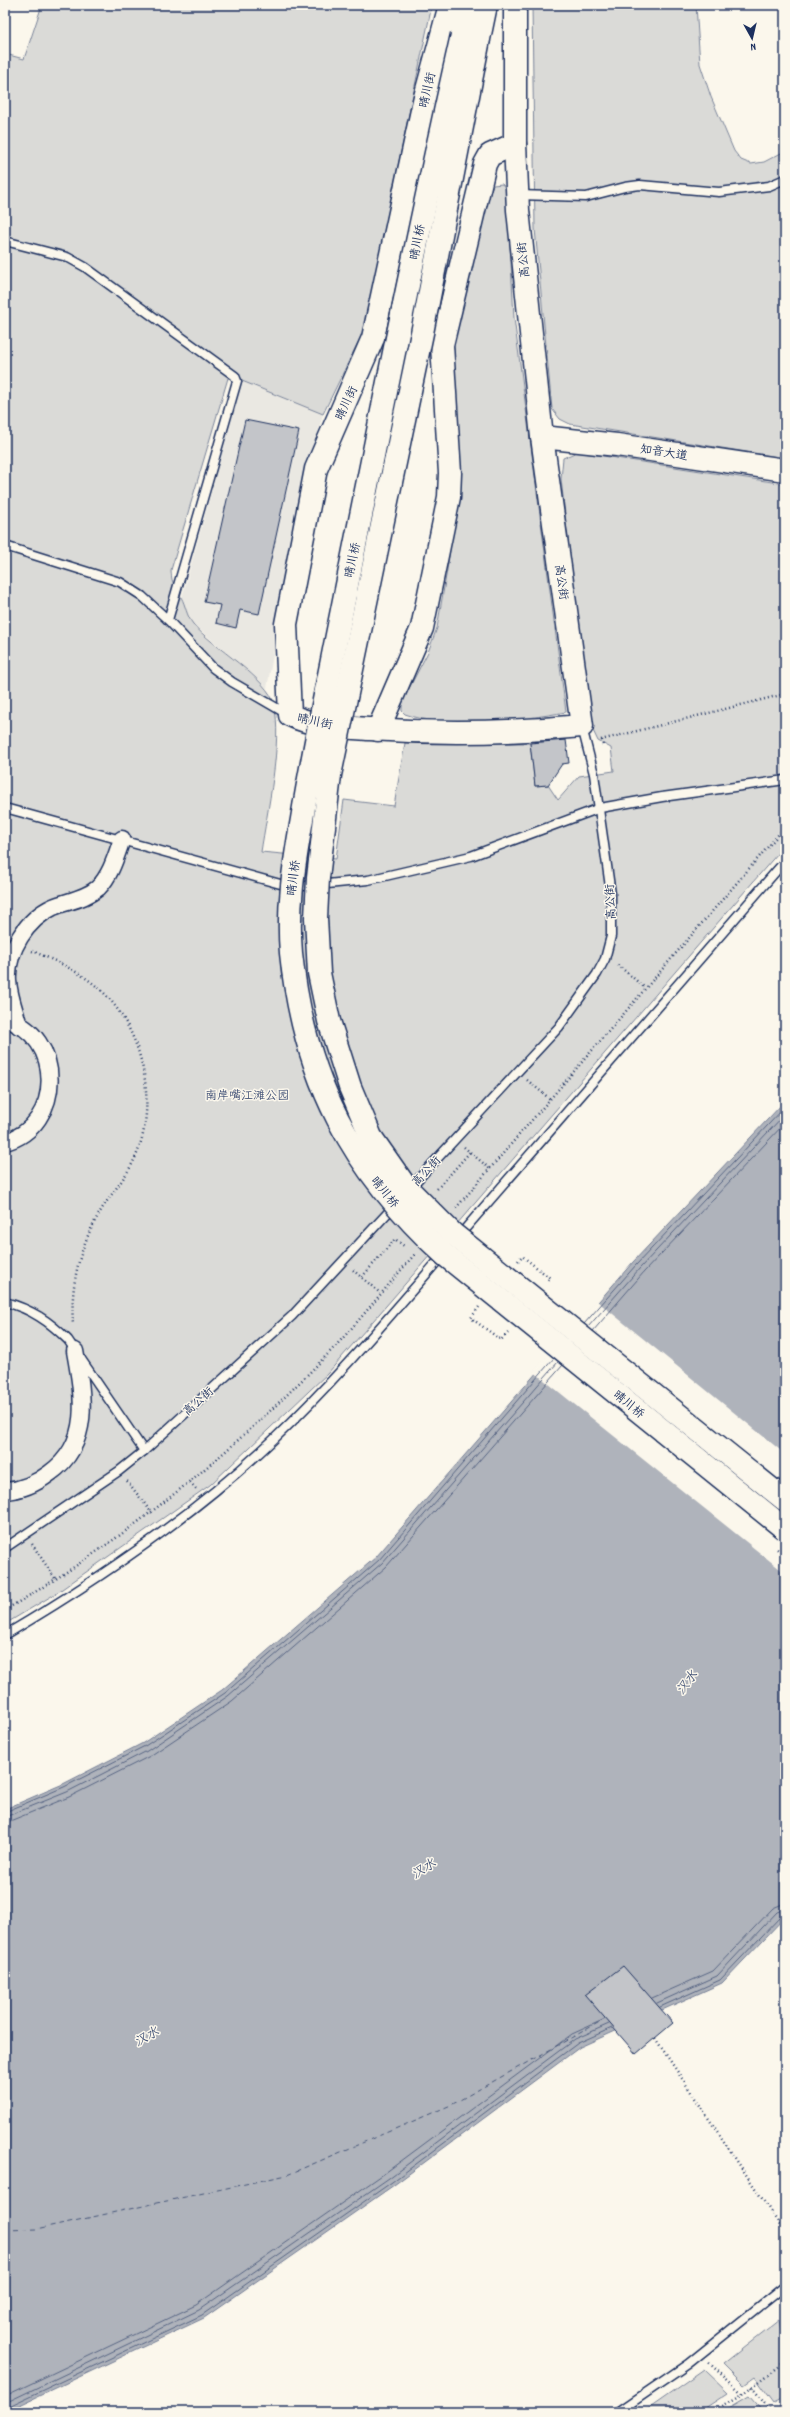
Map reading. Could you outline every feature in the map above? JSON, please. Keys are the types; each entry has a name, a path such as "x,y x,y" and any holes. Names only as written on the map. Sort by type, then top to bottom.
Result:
{"main road":[{"name":"晴川街","path":"450,5 424,101 373,338 316,469 286,624 290,715 314,723 378,730 477,734 584,735"},
{"path":"466,5 471,37"},
{"path":"471,37 486,5"},
{"name":"高公街","path":"515,5 515,144 517,195 542,437 584,735"},
{"name":"晴川桥","path":"471,37 422,333 330,775 318,878 316,918 316,952 325,1001 340,1058 371,1137 406,1187 453,1234 785,1500"},
{"name":"晴川桥","path":"471,37 431,172 310,772 291,883 291,953 304,1029 324,1094 344,1133 364,1166 411,1224 445,1256 785,1529"},
{"path":"378,730 422,628 449,497 450,473 442,345 485,164 490,155 515,144"},
{"name":"知音大道","path":"542,437 617,445 785,470"}],"street":[{"path":"5,1142 22,1134 33,1125 42,1113 50,1086 50,1072 44,1052 31,1034 12,1022 8,981 9,967 16,946 24,930 37,917 54,907 90,894 98,888 108,876 122,839"},
{"path":"5,1491 24,1488 42,1480 64,1461 73,1448 81,1428 82,1411 75,1351"}],"lane":[{"path":"517,195 586,197 625,187 640,185 720,192 769,186 785,180"},
{"path":"5,241 67,257 85,267 236,376 237,381 168,620"},
{"path":"5,546 120,582 142,596 168,620 214,668 232,682 290,715"},
{"name":"高公街","path":"5,1548 119,1471 292,1316 559,1027 580,999 605,958 611,936 611,894 600,808 584,735"},
{"path":"5,808 122,839 284,885 307,886 368,880 471,856 600,808 662,797 785,780"},
{"path":"5,1635 60,1602 123,1560 205,1500 273,1440 353,1359 785,861"},
{"path":"5,1302 33,1312 53,1325 75,1351 144,1450"},
{"path":"618,2412 700,2355 785,2286"}],"path":[{"path":"584,735 785,694"},
{"path":"16,946 52,959 76,971 105,994 127,1026 143,1068 146,1114 142,1138 132,1165 91,1228 76,1270 72,1292 75,1351"},
{"path":"616,963 645,988"},
{"path":"524,1077 550,1098"},
{"path":"435,1192 470,1152 490,1169"},
{"path":"452,1208 458,1213"},
{"path":"380,1293 362,1278 395,1239 407,1249"},
{"path":"413,1254 419,1258"},
{"path":"473,1302 479,1307"},
{"path":"138,1494 152,1513"},
{"path":"33,1546 56,1580"},
{"path":"655,2038 785,2233"},
{"path":"700,2355 743,2394"},
{"path":"712,2412 743,2394 785,2362"},
{"path":"752,2387 771,2412"},
{"path":"778,2412 785,2407"}],"shaded area":[{"path":"242,381 323,414 305,480 267,688 193,624 184,610 182,597"}],"green space":[{"name":"南岸嘴江滩公园","path":"42,5 432,5 363,332 323,414 242,381 228,378 171,570 173,583 183,600 193,624 213,643 239,663 262,684 270,694 274,704 277,738 273,777 261,852 336,859 344,800 394,806 405,743 530,743 535,786 548,785 558,800 579,776 614,771 611,748 598,741 589,722 561,479 563,458 577,452 785,484 785,845 328,1373 210,1485 55,1594 5,1624 5,54 24,59"},
{"path":"532,5 696,5 700,64 711,97 734,151 741,160 751,164 764,162 785,151 785,458 570,424 560,419 552,409 535,229"},
{"path":"502,184 507,190 514,318 566,712 528,718 485,722 442,722 422,719 405,714 402,711 402,702 428,652 437,628 456,509 453,366 454,344 489,194 493,185"},
{"path":"779,2320 785,2349 785,2397 774,2403 755,2377 744,2385 723,2364"},
{"path":"704,2370 728,2393 699,2412 644,2412"},
{"path":"749,2396 763,2412 722,2412"}],"water":[{"name":"汉水","path":"785,1101 785,1917 722,1983 580,2047 394,2185 204,2318 5,2412 5,1809 63,1784 143,1743 222,1690 376,1557 633,1262"}],"pier":[{"path":"597,1301 785,1454 785,1573 534,1372"}],"building":[{"path":"245,420 299,431 259,614 240,610 236,628 216,623 220,605 204,602"},
{"path":"566,740 569,763 562,764 548,785 535,786 530,743"},
{"path":"623,1966 673,2023 636,2054 585,1995"}],"ferry route":[{"path":"5,2230 37,2229 287,2175 451,2105 605,2019"}]}
